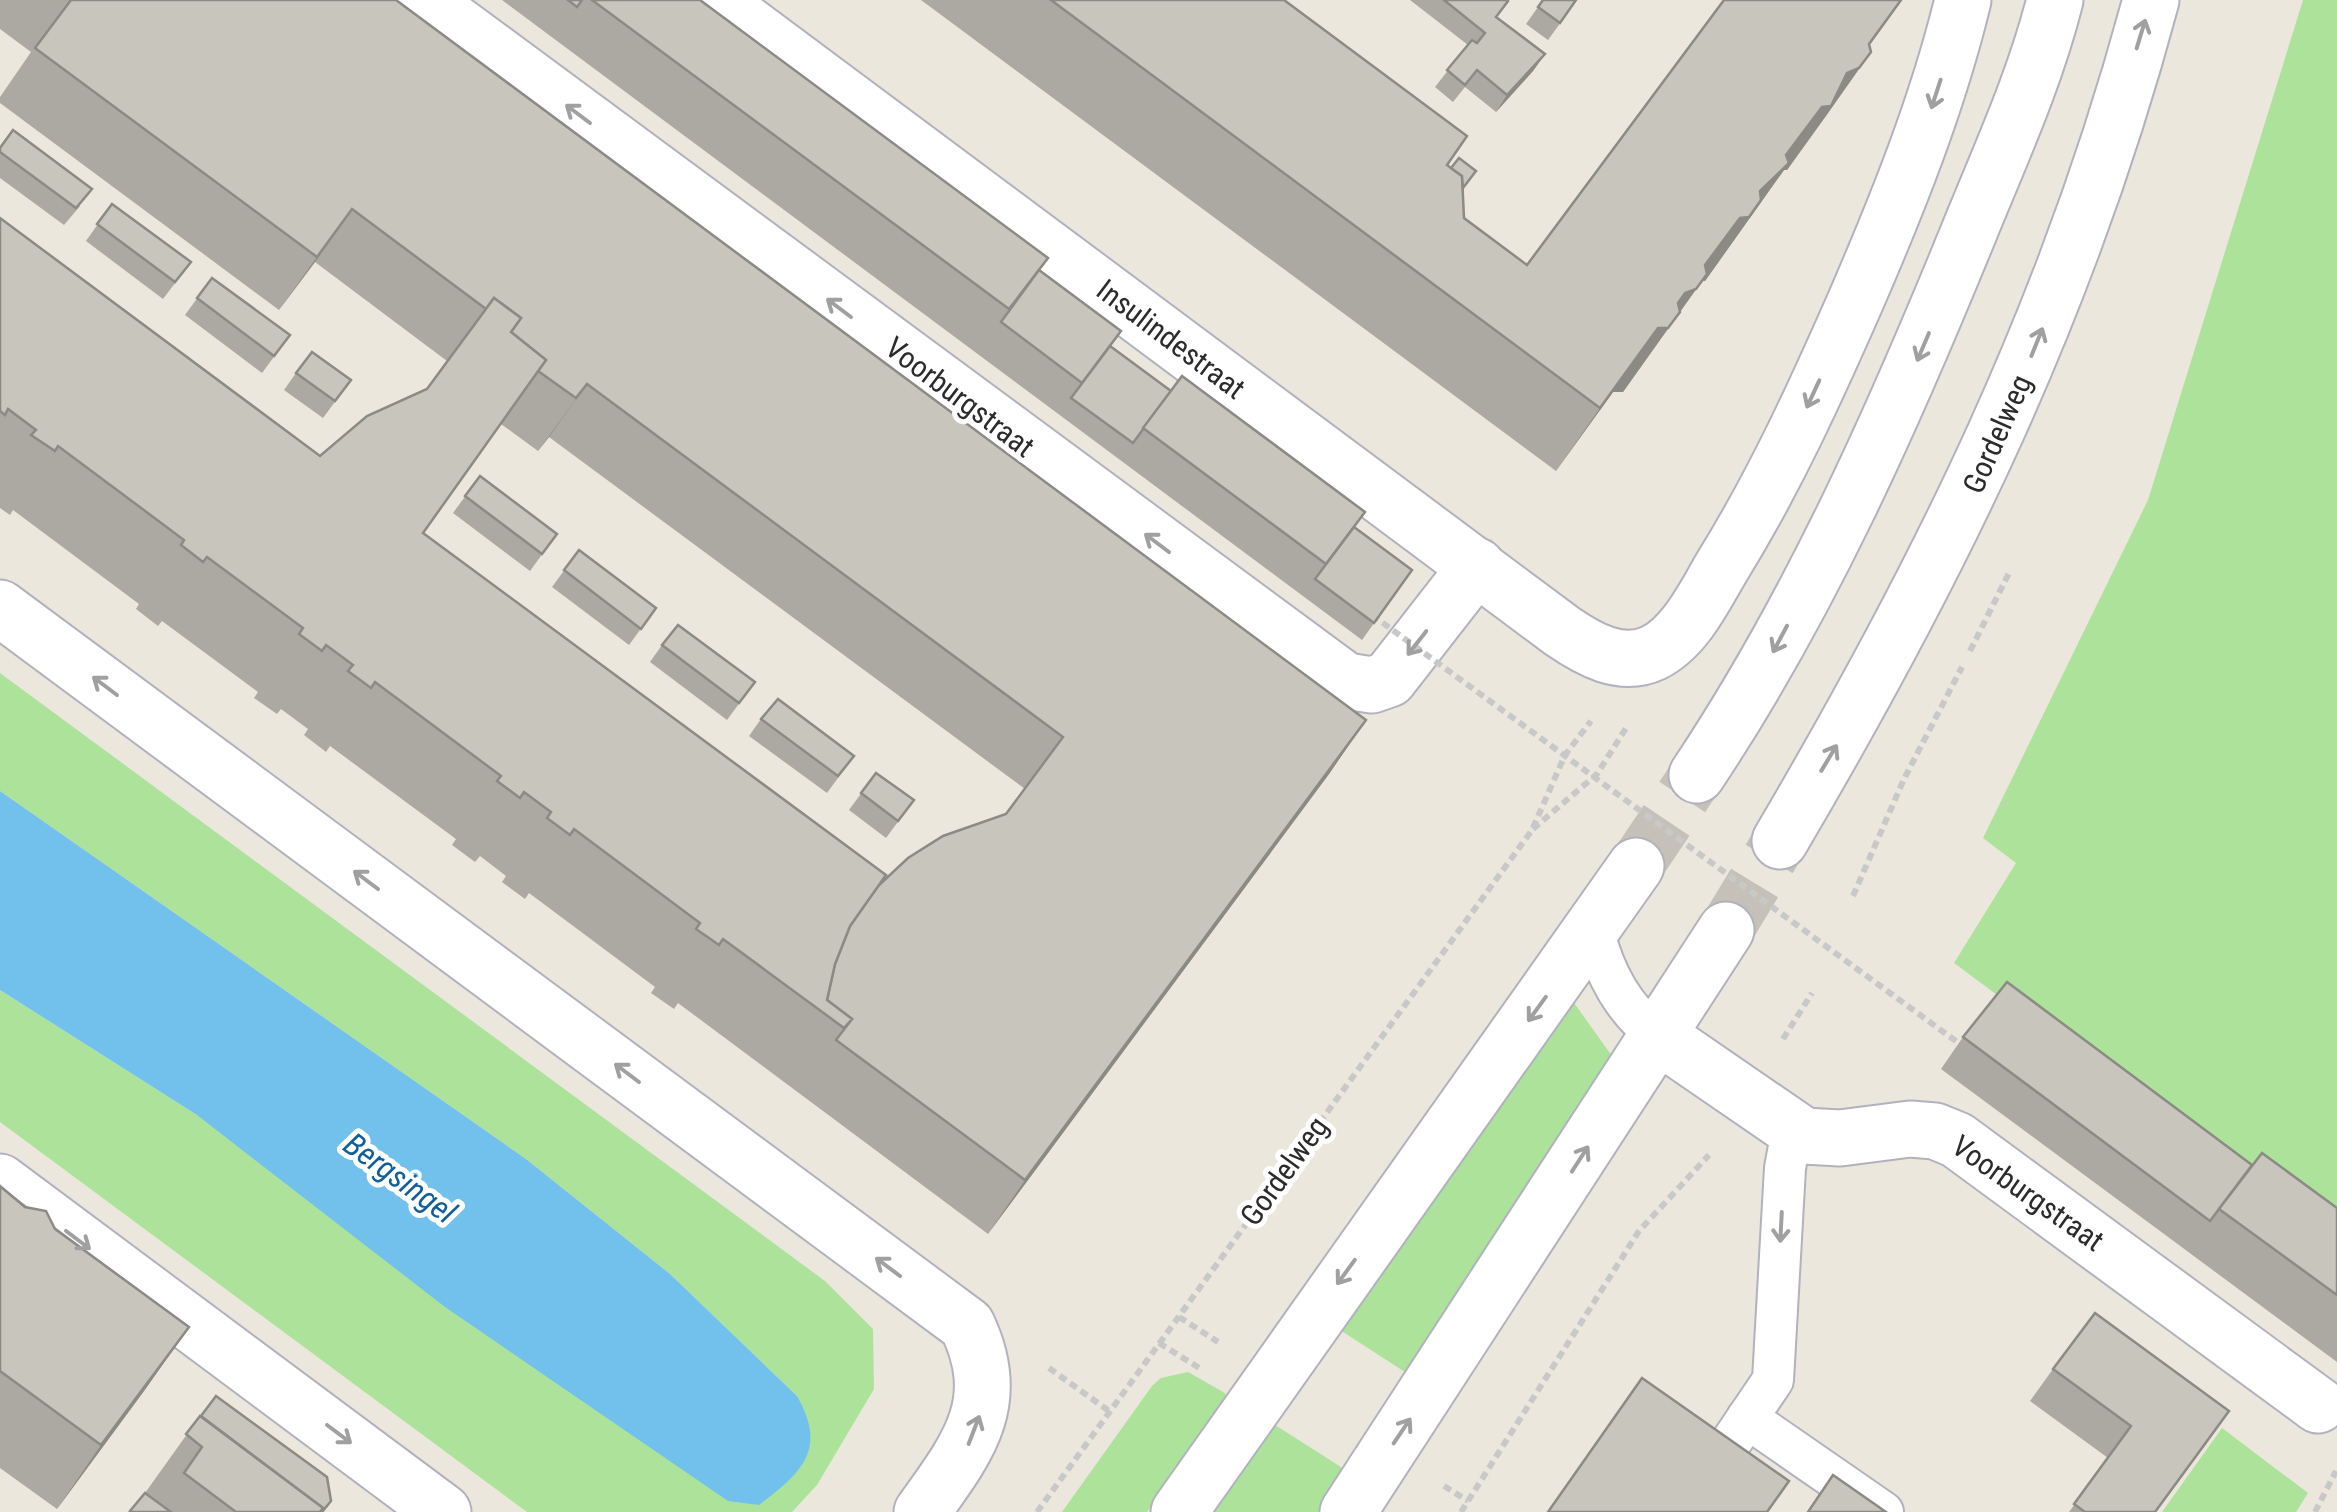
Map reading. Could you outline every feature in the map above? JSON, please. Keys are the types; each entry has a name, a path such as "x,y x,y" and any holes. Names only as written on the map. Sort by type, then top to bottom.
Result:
{"street":[{"name":"Voorburgstraat","path":"424,0 1346,681 1372,686 1389,679 1477,566"},
{"name":"Insulindestraat","path":"714,0 1580,643 1636,660"},
{"path":"1636,660 1656,652 1687,623 1743,532 1808,406 1919,144 1963,0"},
{"path":"1697,774 1779,640 1920,353 2038,68 2056,0"},
{"name":"Gordelweg","path":"1780,842 1873,683 2008,414 2099,176 2151,0"},
{"path":"0,608 967,1325 980,1369 980,1416 974,1436 922,1512"},
{"path":"1179,1512 1636,866"},
{"path":"1348,1512 1726,930"},
{"name":"Voorburgstraat","path":"1660,1037 1792,1130 1827,1138 1910,1129 1936,1131 1957,1140 2318,1406"},
{"path":"0,1182 421,1506"}],"lane":[{"path":"1593,930 1602,965 1632,1013 1660,1037"},
{"path":"1721,1457 1773,1380 1785,1168 1792,1130"},
{"path":"1747,1418 1883,1512"}],"path":[{"path":"1367,611 1971,1052"},
{"path":"1532,830 1566,755 1636,660"},
{"path":"1532,830 1597,774 1628,730 1636,660"},
{"name":"Gordelweg","path":"1037,1512 1532,830"},
{"path":"1461,1512 1639,1231 1699,1171 1748,1097"},
{"path":"2315,1512 2337,1470"}],"green space":[{"path":"2303,0 2337,0 2337,1247 1954,963 2016,863 1983,838 2148,500"},
{"path":"0,673 825,1281 873,1329 874,1389 817,1485 792,1512 527,1512 0,1122 0,990 197,1115 797,1396 670,1274 526,1159 0,791"},
{"path":"1572,1000 1612,1056 1408,1374 1340,1330"},
{"path":"1188,1372 1225,1393 1227,1400 1147,1512 1062,1512 1152,1386 1161,1378"},
{"path":"1275,1425 1341,1467 1344,1474 1319,1512 1210,1512"},
{"path":"2222,1428 2308,1493 2296,1512 2162,1512"}],"water":[{"name":"Bergsingel","path":"0,791 526,1159 670,1274 797,1396 810,1431 810,1446 798,1471 759,1505 728,1501 445,1307 197,1115 0,990"}],"building":[{"path":"71,0 396,0 1366,720 1025,1180 836,1040 852,1019 827,1000 835,964 850,926 878,886 908,858 943,836 1006,814 1063,737 587,384 576,398 538,371 546,360 511,332 521,318 494,298 486,309 352,209 317,257 35,48"},
{"path":"592,0 700,0 1048,258 1009,309"},
{"path":"1051,0 1284,0 1467,136 1447,165 1462,176 1464,218 1527,265 1724,0 1901,0 1869,44 1871,52 1859,68 1847,73 1831,106 1822,107 1786,155 1789,163 1760,191 1761,200 1749,217 1740,218 1705,265 1707,274 1696,289 1685,293 1678,303 1680,312 1668,328 1658,328 1600,408"},
{"path":"1444,0 1507,0 1496,17 1545,54 1507,95 1477,70 1465,85 1447,70 1472,40 1477,43 1485,33"},
{"path":"1543,0 1576,0 1560,23 1538,7"},
{"path":"13,130 92,189 76,208 0,152"},
{"path":"1459,158 1476,171 1463,188 1462,176 1451,168"},
{"path":"112,204 191,262 175,282 97,224"},
{"path":"0,218 320,456 367,416 427,389 494,298 521,318 511,332 546,360 423,533 886,875 850,926 835,964 827,1000 852,1019 844,1028 723,939 719,945 696,929 700,923 574,829 570,835 547,818 551,812 524,792 520,798 497,781 501,776 375,682 371,688 348,671 353,665 326,645 322,651 299,634 303,628 207,557 203,562 181,545 184,540 58,446 55,451 31,435 36,430 8,409 5,415 0,411"},
{"path":"1039,270 1121,331 1082,383 1001,322"},
{"path":"212,278 290,335 274,356 197,298"},
{"path":"1110,346 1171,391 1133,443 1071,398"},
{"path":"312,352 351,380 335,401 296,373"},
{"path":"1182,376 1365,512 1326,564 1143,428"},
{"path":"480,476 557,534 542,554 465,496"},
{"path":"1354,527 1412,570 1374,623 1315,579"},
{"path":"579,550 656,608 641,629 564,570"},
{"path":"678,625 755,682 739,703 662,645"},
{"path":"778,699 854,756 838,776 761,719"},
{"path":"876,773 914,800 898,821 861,793"},
{"path":"2007,982 2252,1165 2210,1221 1963,1037"},
{"path":"2262,1153 2337,1208 2337,1295 2219,1209"},
{"path":"0,1186 25,1207 46,1211 55,1229 189,1327 101,1445 0,1371"},
{"path":"2095,1313 2229,1411 2155,1512 2085,1512 2074,1504 2131,1426 2053,1369"},
{"path":"1642,1378 1789,1481 1767,1512 1548,1512"},
{"path":"216,1396 327,1477 331,1501 322,1512 323,1508 201,1416"},
{"path":"200,1416 323,1508 320,1512 236,1512 184,1473 202,1447 186,1434"},
{"path":"1833,1475 1886,1512 1808,1512"},
{"path":"145,1493 171,1512 130,1511"}],"tunnel":[{"path":"1636,866 1697,775"},
{"path":"1726,930 1780,841"}]}
